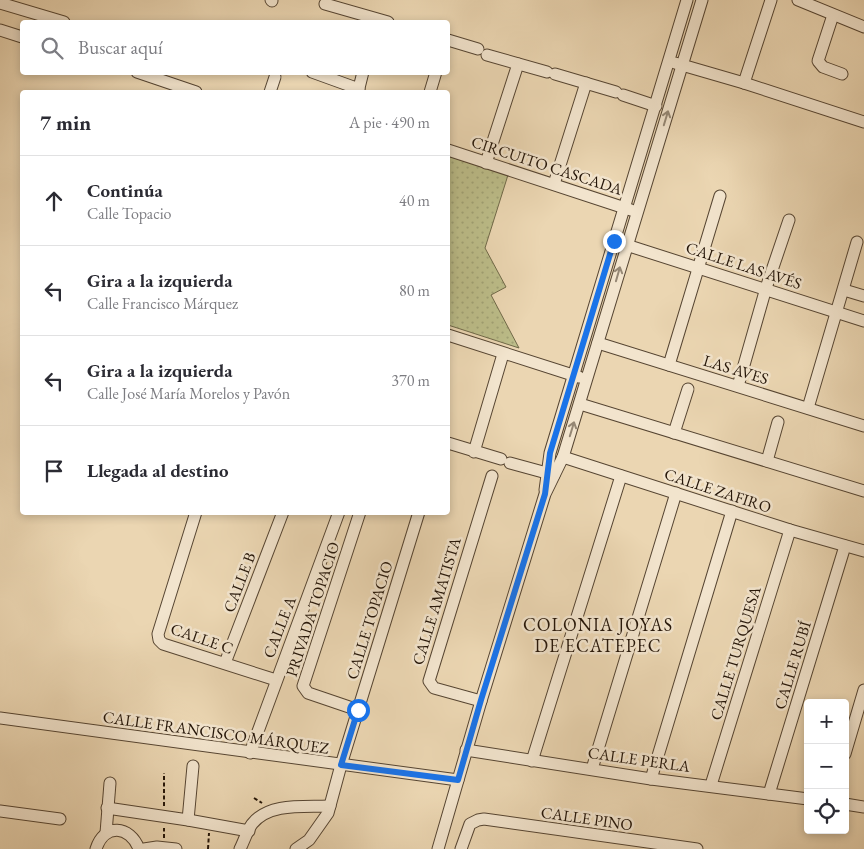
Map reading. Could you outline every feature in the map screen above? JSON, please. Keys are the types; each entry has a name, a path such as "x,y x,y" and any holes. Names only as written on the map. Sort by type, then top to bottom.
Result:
{"street":[{"path":"551,474 550,453 687,0"},
{"path":"438,849 481,700 551,474 563,457 580,404 702,0"},
{"path":"744,82 770,0"},
{"path":"798,0 864,28"},
{"path":"0,3 57,20"},
{"path":"326,4 375,20"},
{"path":"833,15 818,60 822,67 842,74"},
{"path":"0,30 20,36"},
{"path":"450,41 518,64 586,83 656,106"},
{"path":"668,62 744,82 864,122"},
{"path":"486,163 518,64"},
{"path":"146,75 190,90"},
{"path":"174,84 176,75"},
{"path":"319,75 356,90"},
{"path":"358,90 362,75"},
{"path":"431,90 435,75"},
{"path":"271,90 275,77"},
{"path":"554,184 586,83"},
{"name":"CIRCUITO CASCADA","path":"450,151 637,211"},
{"path":"669,365 720,196"},
{"path":"738,386 766,288 789,220"},
{"name":"CALLE LAS AVÉS","path":"614,241 864,320"},
{"path":"808,408 857,242"},
{"path":"844,290 864,296"},
{"path":"450,336 586,379"},
{"name":"LAS AVES","path":"598,343 864,426"},
{"path":"474,452 503,354"},
{"path":"674,433 688,389"},
{"path":"580,404 864,491"},
{"path":"767,461 778,422"},
{"path":"450,444 551,474"},
{"name":"CALLE ZAFIRO","path":"563,457 790,530 864,551"},
{"name":"CALLE AMATISTA","path":"481,700 434,688 429,681 492,476"},
{"path":"532,760 621,476"},
{"path":"592,769 676,493"},
{"path":"651,779 732,511"},
{"name":"CALLE C","path":"195,515 158,637 163,644 276,680"},
{"name":"CALLE B","path":"225,663 281,515"},
{"name":"CALLE A","path":"250,752 338,515"},
{"name":"PRIVADA TOPACIO","path":"358,710 308,693 303,686 359,515"},
{"name":"CALLE TOPACIO","path":"296,849 309,840 328,812 418,515"},
{"name":"CALLE TURQUESA","path":"711,785 790,530"},
{"name":"CALLE RUBÍ","path":"769,794 845,546"},
{"path":"848,744 864,690"},
{"name":"CALLE FRANCISCO MÁRQUEZ","path":"0,718 458,780"},
{"name":"CALLE PERLA","path":"466,750 651,779 711,785 804,798"},
{"path":"188,820 193,766"},
{"path":"106,833 110,783"},
{"path":"849,805 864,807"},
{"path":"240,849 252,824 260,816 272,810 330,806"},
{"path":"107,808 249,831"},
{"path":"0,811 60,819"},
{"name":"CALLE PINO","path":"461,849 467,828 473,822 484,819 609,837 652,846 697,849"},
{"path":"96,849 106,833 117,830 127,832 135,840 139,849"},
{"path":"609,837 610,849"},
{"path":"144,849 176,849"}],"path":[{"path":"208,849 209,824"}],"green space":[{"path":"450,157 508,175 485,248 506,287 491,295 519,348 450,326"}],"district":[{"name":"COLONIA JOYAS DE ECATEPEC","path":"598,635"}],"route":[{"path":"358,710 341,765 458,780 545,494 550,453 614,241"}]}
